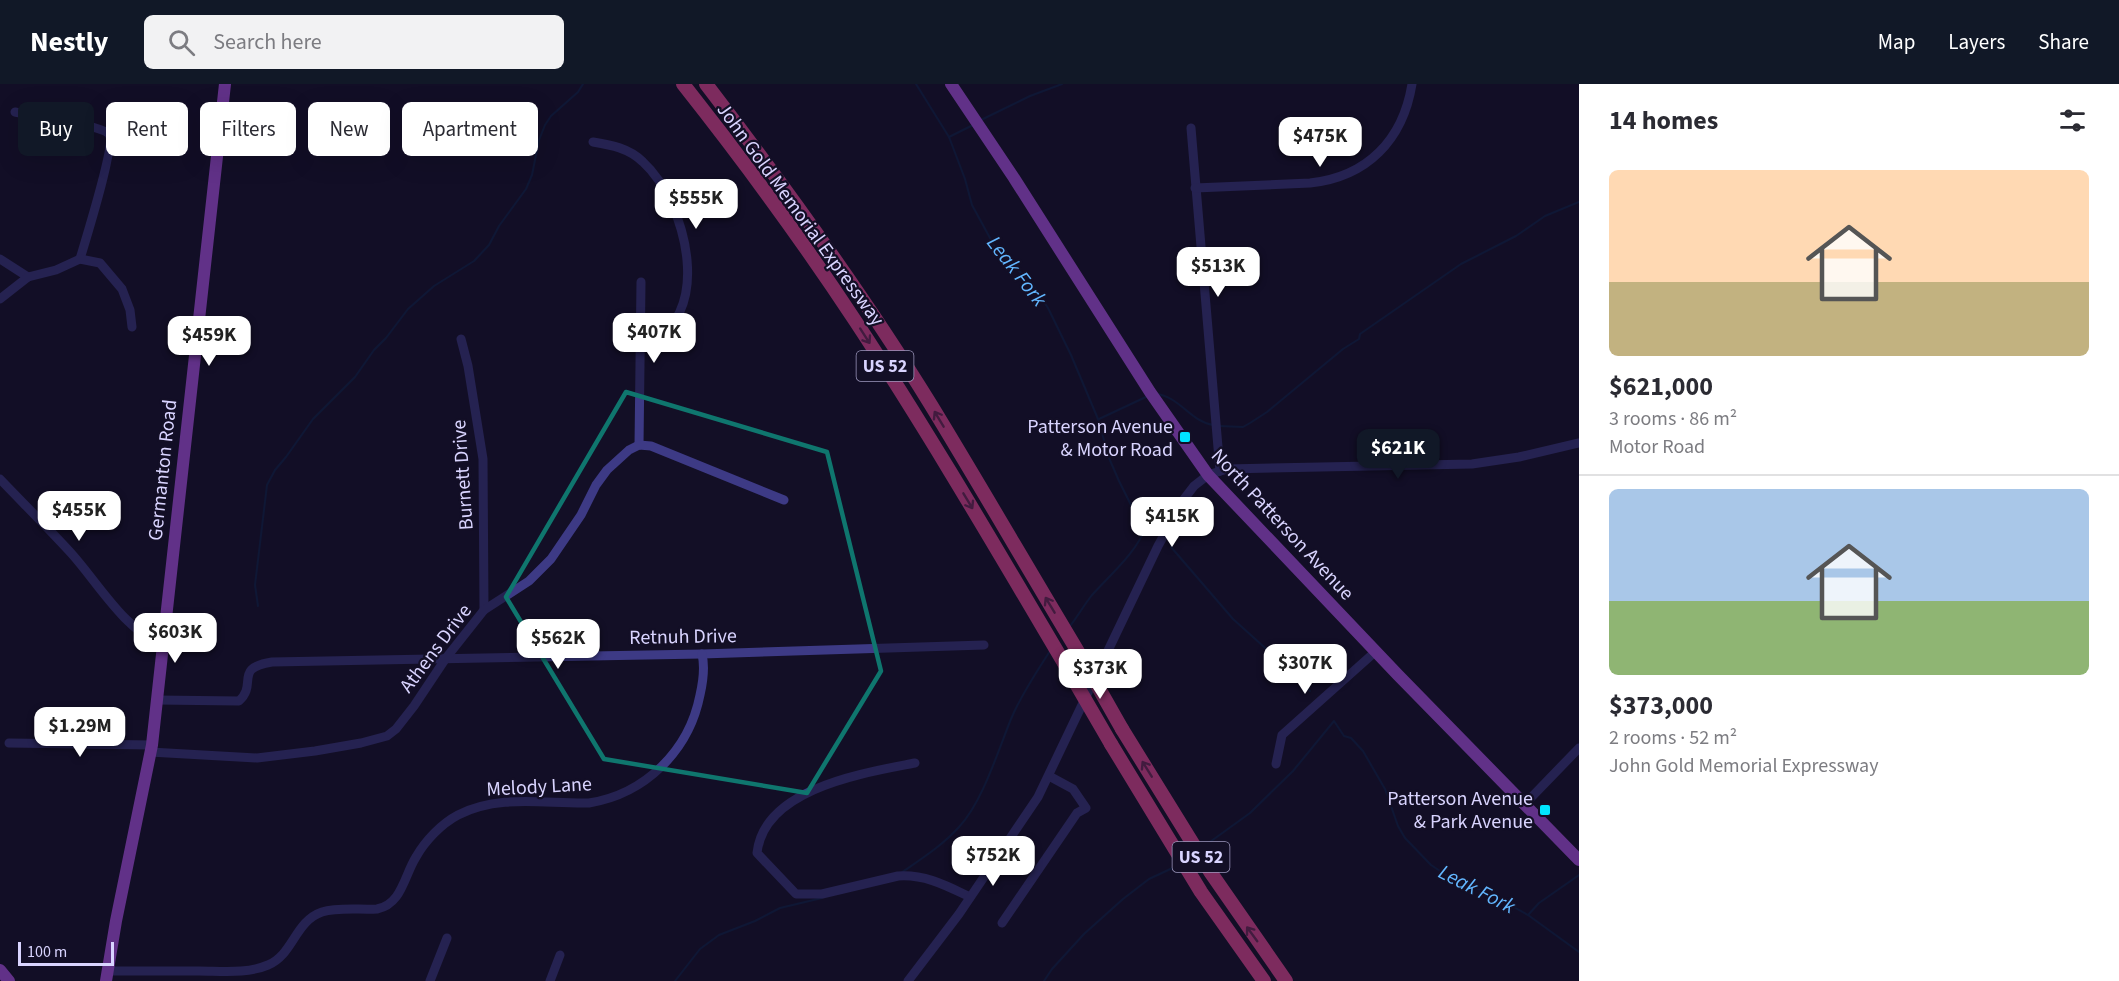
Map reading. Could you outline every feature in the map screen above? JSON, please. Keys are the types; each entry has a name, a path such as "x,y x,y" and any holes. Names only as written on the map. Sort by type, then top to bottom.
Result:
{"highway":[{"name":"John Gold Memorial Expressway","path":"683,84 777,209 862,331 968,500 1111,744 1202,892 1264,981"},
{"name":"John Gold Memorial Expressway","path":"706,84 819,235 881,328 930,404 1122,729 1211,873 1286,981"}],"main road":[{"name":"Germanton Road","path":"107,976 151,748 225,84"},
{"name":"North Patterson Avenue","path":"951,84 1150,392 1214,473 1376,652 1579,860"},
{"path":"0,970 9,981"}],"street":[{"path":"1195,188 1322,182 1350,173 1374,157 1394,135 1404,114 1412,84"},
{"path":"15,112 106,131 110,136 111,143 104,174 80,259"},
{"path":"1191,128 1214,473"},
{"path":"593,141 617,146 642,160 658,177 683,234 688,276 686,296 681,310 669,328 653,341 640,344"},
{"path":"0,300 28,277 56,270 80,259 100,263 116,279 127,301 132,327"},
{"path":"0,260 28,277"},
{"path":"641,282 639,445 651,446 784,500"},
{"name":"Burnett Drive","path":"460,339 468,366 483,459 484,610"},
{"path":"908,981 970,897 1038,797 1169,524 1189,492 1214,473 1472,464 1519,457 1579,443"},
{"name":"Athens Drive","path":"9,744 151,748 257,758 315,751 381,738 396,729 446,658 484,610 529,581 551,559 576,523 596,484 620,457 639,445"},
{"path":"0,479 71,553 132,625 150,640 162,645"},
{"name":"Retnuh Drive","path":"157,700 239,701 246,691 248,673 252,668 259,664 272,662 702,654 984,645"},
{"path":"1276,764 1282,735 1376,652"},
{"name":"Melody Lane","path":"107,976 261,968 280,958 303,924 315,915 326,911 385,908 393,902 417,854 442,826 457,816 492,803 589,803 628,791 663,765 687,735 702,687 702,654"},
{"path":"1524,805 1579,748"},
{"path":"915,764 862,774 806,792 776,814 758,841 757,853 796,894 822,894 909,875 931,879 970,897"},
{"path":"1002,923 1077,813 1086,808 1073,789 1048,776"},
{"path":"430,981 447,938"},
{"path":"550,981 560,955"}],"highlighted area":[{"path":"626,392 827,452 881,671 807,793 604,759 506,597"}],"waterway":[{"path":"258,606 255,585 267,485 275,470 313,419 355,377 408,309 434,286 474,261 489,245 499,226 526,189 545,125 583,84"},
{"name":"Leak Fork","path":"916,84 949,137 972,205 996,249 1032,283 1048,308 1098,419 1109,458 1119,481 1131,505 1147,525 1137,545 1092,595 1070,626"},
{"path":"981,120 1030,96 1062,84"},
{"path":"949,137 973,125"},
{"path":"1219,426 1243,427 1250,423 1267,412 1343,349 1359,339 1360,334 1461,264 1516,236 1545,216 1579,202"},
{"path":"1156,394 1172,399 1198,419 1213,425"},
{"path":"1099,419 1148,396"},
{"name":"Leak Fork","path":"1171,547 1233,619 1310,691"},
{"path":"901,873 946,840 967,817 989,776 1015,710 1050,651"},
{"name":"Leak Fork","path":"1203,847 1250,813 1293,771 1334,721 1344,736 1351,738 1363,751 1385,789 1398,826 1405,838 1431,865 1455,881 1487,892 1528,915 1579,952"},
{"path":"1044,981 1084,934 1123,899 1149,879 1179,865"},
{"path":"1528,915 1539,903 1579,875"},
{"path":"675,981 700,949 719,935 780,908 822,898"}],"place":[{"name":"Patterson Avenue & Motor Road","path":"1185,437"},
{"name":"Patterson Avenue & Park Avenue","path":"1545,810"}]}
